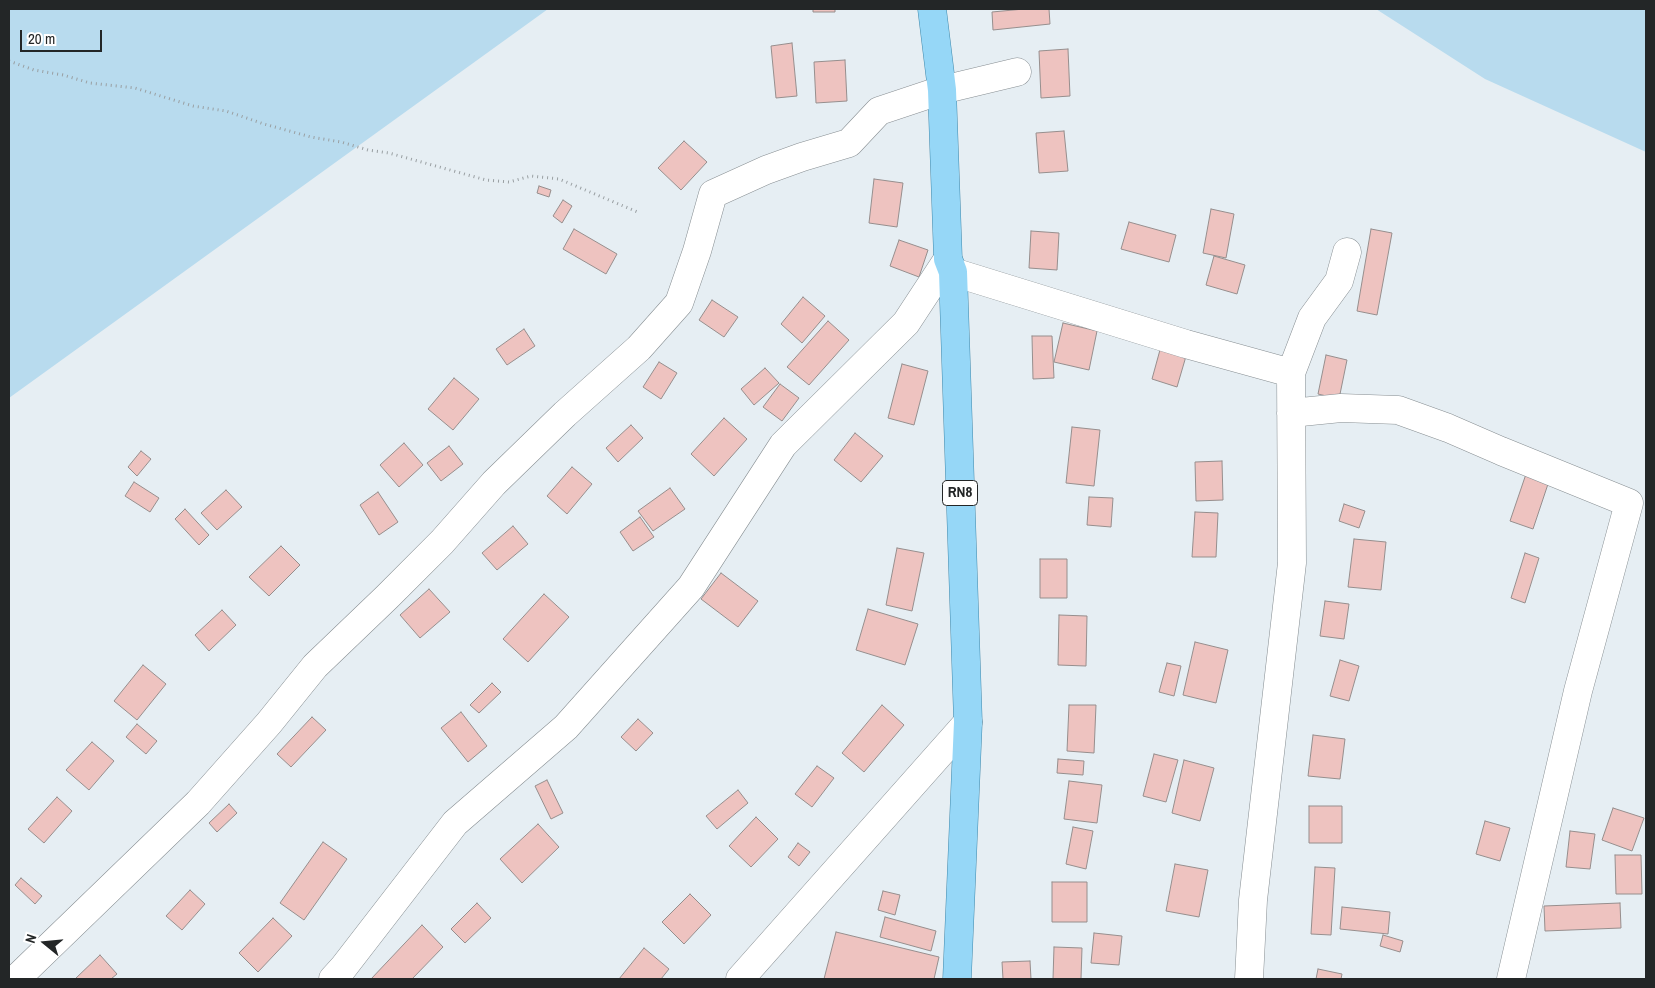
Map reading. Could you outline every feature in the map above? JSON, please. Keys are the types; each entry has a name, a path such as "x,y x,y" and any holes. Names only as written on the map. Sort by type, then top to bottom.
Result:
{"main road":[{"name":"RN8","path":"932,9 942,90 968,722 957,979"}],"street":[{"path":"16,979 198,803 269,723 315,666 388,597 442,542 494,483 565,414 639,348 674,309 679,302 697,251 712,194 766,170 849,143 879,111 942,90 1017,72"},
{"path":"1249,979 1253,900 1292,563 1291,373 1312,318 1339,281 1347,252"},
{"path":"333,979 455,823 566,727 691,587 784,445 906,323 950,265 1186,344 1291,373"},
{"path":"1291,413 1341,408 1398,410 1448,428 1630,503 1578,691 1511,979"},
{"path":"740,979 968,722"}],"path":[{"path":"9,61 34,70 63,75 90,83 135,88 193,106 226,111 264,124 368,150 389,153 486,180 509,182 531,176 559,179 640,213"}],"shaded area":[{"path":"9,9 548,9 9,398"},
{"path":"1376,9 1646,9 1646,152 1485,79"}],"building":[{"path":"813,9 835,9 835,12 813,12"},
{"path":"1049,9 1050,24 993,30 992,12"},
{"path":"792,43 797,96 776,98 771,46"},
{"path":"1068,49 1070,96 1041,98 1039,51"},
{"path":"845,60 847,101 816,103 814,62"},
{"path":"1064,131 1068,171 1039,173 1036,133"},
{"path":"684,141 707,162 681,190 658,168"},
{"path":"874,179 903,183 897,227 869,223"},
{"path":"539,186 551,190 549,197 537,193"},
{"path":"563,200 572,206 562,223 553,216"},
{"path":"1211,209 1234,214 1226,258 1203,253"},
{"path":"1129,222 1176,235 1169,262 1121,249"},
{"path":"574,229 617,254 606,274 563,249"},
{"path":"1371,229 1392,233 1377,315 1357,311"},
{"path":"1031,231 1059,233 1057,270 1029,268"},
{"path":"899,240 928,250 919,277 890,266"},
{"path":"1214,256 1245,265 1237,294 1206,285"},
{"path":"803,297 825,316 802,343 781,324"},
{"path":"712,300 738,317 724,337 699,320"},
{"path":"828,321 849,340 809,385 787,367"},
{"path":"1063,323 1097,331 1089,370 1054,362"},
{"path":"524,329 535,346 507,365 496,349"},
{"path":"1032,336 1052,336 1054,378 1033,379"},
{"path":"1163,339 1189,346 1177,387 1152,379"},
{"path":"1326,355 1347,360 1339,399 1318,394"},
{"path":"659,362 677,373 661,399 643,387"},
{"path":"902,364 928,371 914,425 888,418"},
{"path":"765,368 779,383 754,405 741,389"},
{"path":"454,378 479,399 453,430 428,409"},
{"path":"780,384 799,398 782,421 763,407"},
{"path":"724,418 747,439 714,476 691,454"},
{"path":"631,425 643,438 618,462 606,448"},
{"path":"1072,427 1100,430 1094,486 1066,483"},
{"path":"855,433 883,456 861,482 834,460"},
{"path":"404,443 423,465 399,487 380,465"},
{"path":"449,446 463,464 441,481 427,463"},
{"path":"141,451 151,459 137,476 128,467"},
{"path":"1222,461 1223,500 1196,501 1195,462"},
{"path":"572,467 592,484 567,514 547,496"},
{"path":"1526,474 1549,481 1533,529 1510,521"},
{"path":"134,482 159,498 150,512 125,496"},
{"path":"670,488 685,509 653,531 638,511"},
{"path":"226,490 242,507 217,530 201,513"},
{"path":"378,492 398,522 379,535 360,505"},
{"path":"1089,497 1113,498 1111,527 1087,525"},
{"path":"1344,504 1365,511 1359,528 1339,521"},
{"path":"185,509 209,535 199,545 175,519"},
{"path":"1195,512 1218,513 1216,557 1192,557"},
{"path":"640,517 654,537 633,551 620,532"},
{"path":"513,526 528,544 497,570 482,553"},
{"path":"1354,539 1386,542 1381,590 1348,587"},
{"path":"281,546 300,565 269,596 249,577"},
{"path":"897,548 924,553 912,611 886,605"},
{"path":"1525,553 1539,558 1525,603 1511,598"},
{"path":"1040,559 1067,559 1067,598 1040,598"},
{"path":"721,573 758,601 738,627 701,599"},
{"path":"429,589 450,612 420,638 400,615"},
{"path":"544,594 569,617 528,662 503,639"},
{"path":"1325,601 1349,604 1344,639 1320,636"},
{"path":"868,609 918,624 905,665 856,650"},
{"path":"222,610 236,625 209,651 195,635"},
{"path":"1059,615 1087,616 1086,666 1058,665"},
{"path":"1195,642 1228,650 1216,703 1183,695"},
{"path":"1340,660 1359,666 1349,701 1330,696"},
{"path":"1167,663 1181,666 1174,696 1159,692"},
{"path":"143,665 166,684 137,720 114,701"},
{"path":"492,683 501,692 479,713 470,705"},
{"path":"882,705 904,725 864,772 842,753"},
{"path":"1069,705 1096,705 1094,753 1067,751"},
{"path":"461,712 487,746 468,762 441,728"},
{"path":"312,717 326,730 291,767 277,754"},
{"path":"638,719 653,733 636,751 621,737"},
{"path":"137,724 157,741 146,754 126,737"},
{"path":"1313,735 1345,739 1340,779 1308,776"},
{"path":"92,742 114,761 89,790 66,770"},
{"path":"1154,754 1178,760 1166,802 1143,796"},
{"path":"1058,759 1084,761 1083,775 1057,773"},
{"path":"1184,760 1214,768 1200,821 1172,813"},
{"path":"817,766 834,778 812,807 795,794"},
{"path":"547,780 563,813 551,819 535,786"},
{"path":"1069,781 1102,785 1097,823 1064,819"},
{"path":"738,790 748,803 717,829 706,816"},
{"path":"57,797 72,811 44,843 28,829"},
{"path":"229,804 237,813 217,832 209,823"},
{"path":"1309,806 1342,806 1342,843 1309,843"},
{"path":"1613,808 1644,818 1632,851 1602,840"},
{"path":"756,817 778,839 751,867 729,846"},
{"path":"1485,821 1510,828 1500,861 1476,854"},
{"path":"538,824 559,847 522,883 500,859"},
{"path":"1073,827 1093,831 1086,869 1066,864"},
{"path":"1570,831 1595,834 1590,869 1566,867"},
{"path":"323,842 347,859 304,920 280,903"},
{"path":"798,843 810,852 799,866 788,857"},
{"path":"1615,855 1641,855 1642,894 1616,894"},
{"path":"1175,864 1208,870 1199,917 1166,911"},
{"path":"1315,867 1335,868 1331,935 1311,934"},
{"path":"21,878 42,896 35,904 15,885"},
{"path":"1052,882 1087,882 1087,922 1052,922"},
{"path":"190,890 205,904 182,930 166,916"},
{"path":"883,891 900,895 895,915 878,910"},
{"path":"690,894 711,915 684,944 662,922"},
{"path":"477,903 491,918 465,943 451,929"},
{"path":"1620,903 1621,928 1545,931 1544,906"},
{"path":"1342,907 1390,912 1388,934 1340,929"},
{"path":"885,917 936,931 931,951 880,937"},
{"path":"273,918 292,936 258,972 239,953"},
{"path":"422,925 443,947 412,979 371,979"},
{"path":"836,932 939,957 934,979 824,979"},
{"path":"1094,933 1122,936 1119,965 1091,963"},
{"path":"1383,935 1403,941 1400,952 1380,946"},
{"path":"1054,947 1082,948 1081,979 1053,979"},
{"path":"644,948 669,969 661,979 619,979"},
{"path":"100,955 117,974 111,979 75,979"},
{"path":"1030,961 1031,979 1003,979 1002,962"},
{"path":"1318,969 1342,974 1341,979 1316,979"}]}
